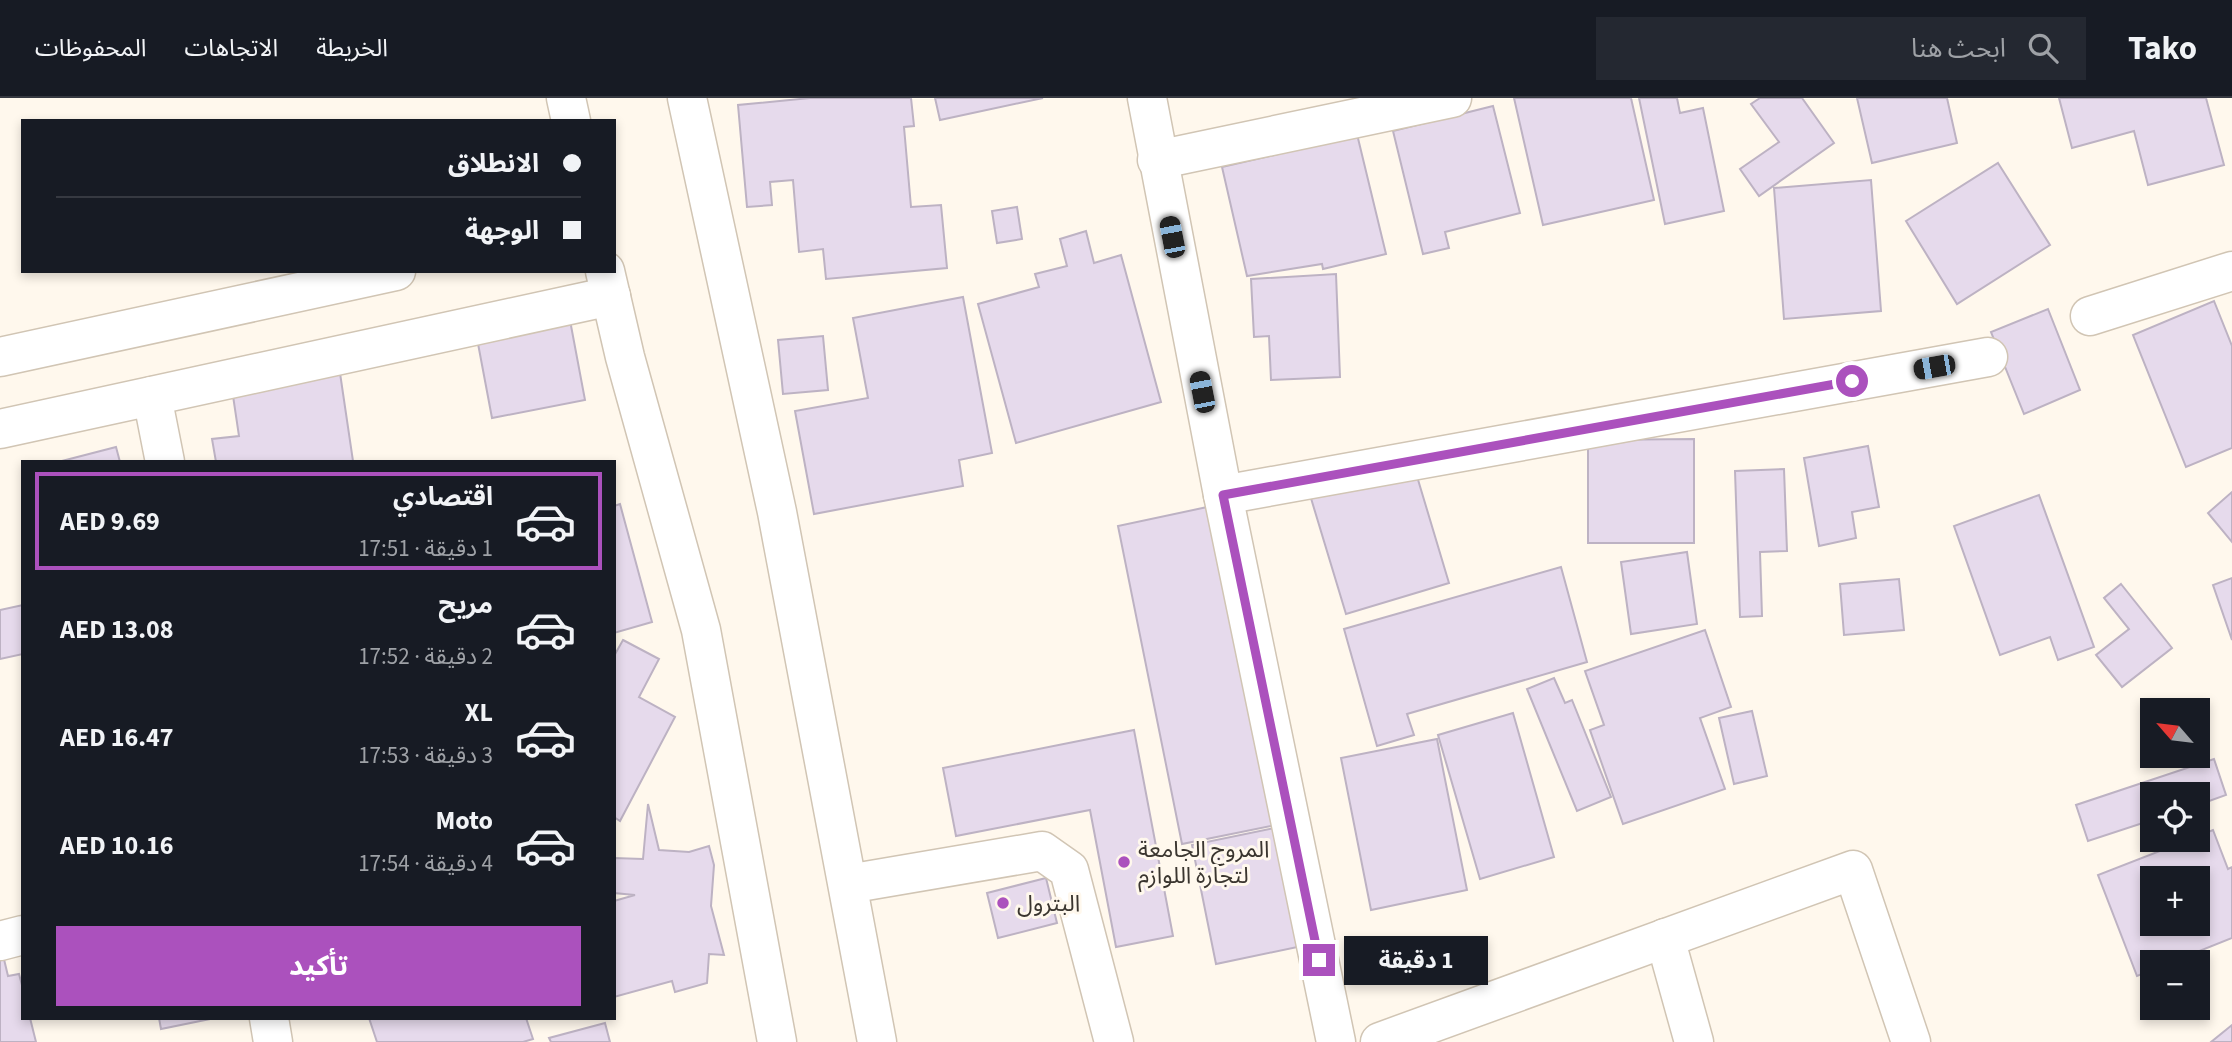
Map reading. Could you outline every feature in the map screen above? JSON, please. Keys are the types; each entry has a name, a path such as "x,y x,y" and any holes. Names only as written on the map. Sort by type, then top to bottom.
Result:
{"street":[{"path":"566,98 571,119"},
{"path":"687,98 777,512 877,1042"},
{"path":"1147,98 1223,495 1336,1042"},
{"path":"1157,160 1452,98"},
{"path":"2090,316 2232,271"},
{"path":"0,357 387,273"},
{"path":"0,429 152,396 608,284 701,630 777,1042"},
{"path":"1223,495 1988,357"},
{"path":"152,396 165,460"},
{"path":"848,884 1042,851 1069,870 1114,1042"},
{"path":"1380,1042 1853,870 1911,1042"},
{"path":"0,941 21,936"},
{"path":"1665,938 1694,1042"},
{"path":"269,1020 273,1042"}],"building":[{"path":"810,98 911,98 914,126 904,127 911,207 941,205 947,268 826,279 823,249 799,252 793,180 770,182 772,205 747,207 738,105"},
{"path":"935,98 1043,98 940,120"},
{"path":"1514,98 1631,98 1654,200 1543,225"},
{"path":"1639,98 1677,98 1680,113 1703,108 1724,211 1665,224"},
{"path":"1760,98 1802,98 1834,143 1759,196 1740,169 1779,142 1751,104"},
{"path":"1857,98 1947,98 1957,143 1872,163"},
{"path":"2059,98 2206,98 2224,165 2148,185 2134,131 2072,148"},
{"path":"1493,106 1520,213 1445,232 1449,248 1423,254 1393,131"},
{"path":"1356,130 1386,254 1323,269 1322,264 1247,276 1222,167 1278,154"},
{"path":"1998,163 2050,245 1957,304 1906,221"},
{"path":"1871,180 1881,311 1784,319 1774,188"},
{"path":"1017,207 1022,239 997,243 992,211"},
{"path":"1086,231 1094,263 1121,255 1161,402 1016,443 978,304 1039,287 1035,274 1067,266 1060,239"},
{"path":"1336,274 1340,377 1271,380 1269,336 1254,337 1251,279"},
{"path":"963,297 992,453 959,460 963,486 814,514 795,411 868,398 853,318"},
{"path":"2214,301 2232,346 2232,448 2186,467 2133,335"},
{"path":"2048,309 2080,390 2024,414 1991,332"},
{"path":"569,315 585,400 492,418 476,333"},
{"path":"823,336 828,390 783,394 778,340"},
{"path":"340,373 353,460 216,460 212,439 239,436 232,389"},
{"path":"1694,439 1694,543 1588,543 1588,440"},
{"path":"1868,446 1879,507 1852,512 1856,538 1819,546 1804,458"},
{"path":"116,447 119,460 66,460"},
{"path":"1413,463 1449,583 1346,614 1310,495"},
{"path":"1784,469 1787,551 1760,552 1762,616 1740,617 1735,471"},
{"path":"2232,492 2232,542 2208,513"},
{"path":"2039,495 2094,647 2058,660 2050,637 2000,655 1954,526"},
{"path":"620,504 652,622 616,632 616,505"},
{"path":"1212,506 1276,825 1182,844 1118,526"},
{"path":"1687,552 1697,624 1631,634 1621,562"},
{"path":"1561,567 1587,662 1407,714 1414,735 1377,746 1344,629"},
{"path":"2232,578 2232,640 2213,585"},
{"path":"1899,579 1904,630 1844,635 1840,584"},
{"path":"2121,584 2172,648 2122,687 2096,655 2129,629 2104,598"},
{"path":"21,605 21,654 0,659 0,610"},
{"path":"1705,630 1731,707 1700,718 1725,789 1623,824 1590,730 1604,725 1585,671"},
{"path":"623,640 659,659 639,697 675,717 620,821 616,818 616,652"},
{"path":"1554,678 1565,703 1572,700 1611,797 1577,811 1527,689"},
{"path":"1752,711 1767,776 1734,784 1719,718"},
{"path":"1513,713 1554,857 1480,879 1438,735"},
{"path":"1134,730 1173,936 1116,947 1090,810 956,836 943,768"},
{"path":"1437,739 1467,890 1371,910 1341,758"},
{"path":"2214,759 2226,795 2210,801 2210,782 2145,782 2187,768 2210,768 2210,760"},
{"path":"2140,784 2140,824 2088,841 2076,805"},
{"path":"648,804 659,850 689,852 709,846 714,865 711,906 724,955 709,954 707,983 675,992 672,981 616,996 616,900 635,895 616,893 616,858 643,859"},
{"path":"1284,826 1307,945 1216,964 1192,845"},
{"path":"2213,830 2228,869 2232,867 2232,938 2202,950 2140,950 2140,975 2137,976 2098,875 2157,852 2210,852 2210,831"},
{"path":"1046,878 1057,923 998,938 987,893"},
{"path":"3,955 8,976 19,974 21,1020 30,1020 36,1042 0,1042 0,956"},
{"path":"159,1020 205,1020 161,1029"},
{"path":"370,1020 527,1020 533,1039 523,1042 377,1042"},
{"path":"605,1023 610,1042 551,1042 549,1038"},
{"path":"2232,1025 2232,1042 2211,1042"}],"place":[{"name":"المروج الجامعة لتجارة اللوازم","path":"1124,862"},
{"name":"البترول","path":"1003,903"}],"route":[{"path":"1319,960 1223,495 1852,381"}]}
